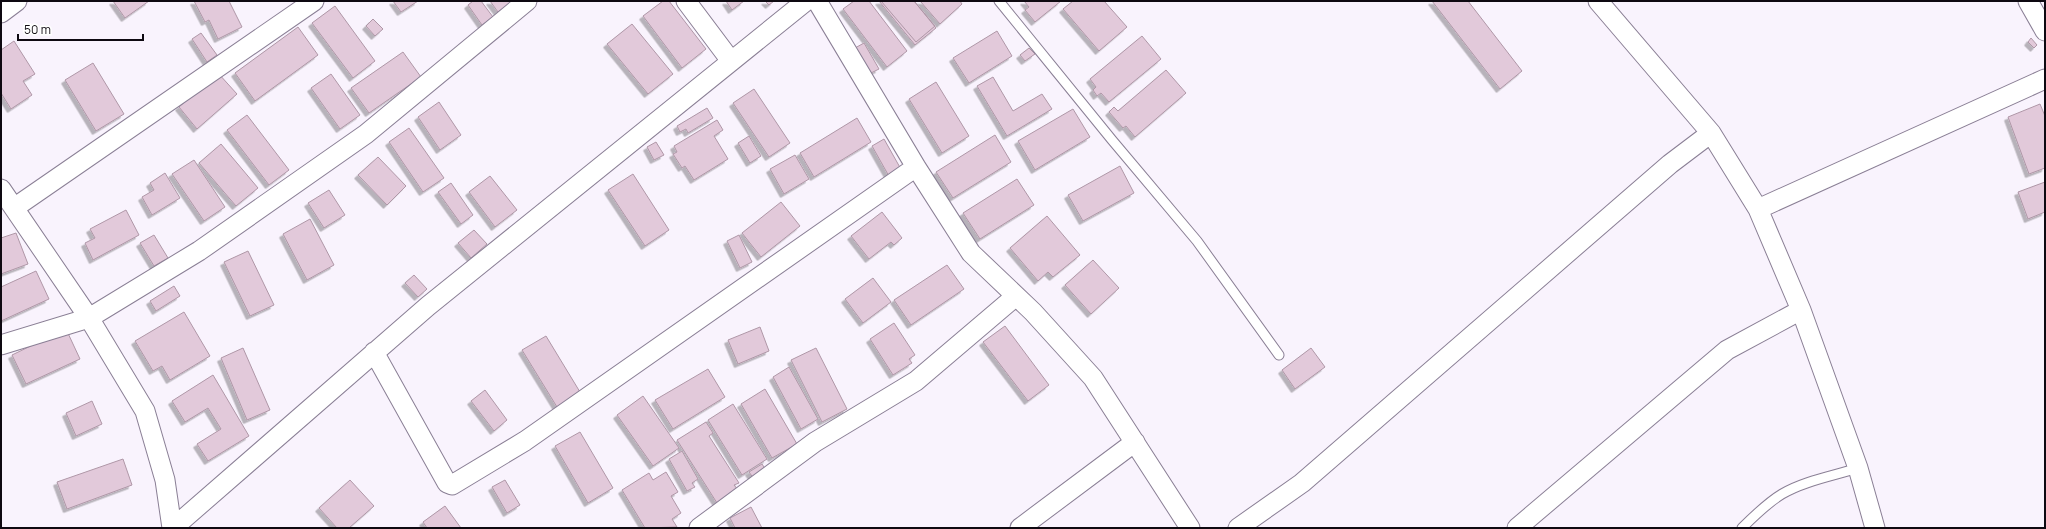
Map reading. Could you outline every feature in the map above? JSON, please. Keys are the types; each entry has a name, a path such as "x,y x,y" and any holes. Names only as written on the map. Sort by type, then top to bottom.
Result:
{"street":[{"path":"1,13 17,1"},
{"path":"14,208 314,1"},
{"path":"1,345 88,318 199,251 366,134 527,1"},
{"path":"686,1 731,61"},
{"path":"173,528 374,352 806,1"},
{"path":"818,1 916,167 971,253 1016,296 1093,378 1190,528"},
{"path":"1598,1 1711,133 1758,209 1801,310 1858,468 1875,528"},
{"path":"2028,1 2045,31"},
{"path":"1758,209 2045,79"},
{"path":"1238,528 1302,483 1670,164 1711,133"},
{"path":"374,352 425,446 447,483 452,485 525,441 916,167"},
{"path":"1,189 88,318 145,411 165,480 173,528"},
{"path":"699,528 815,442 916,381 1016,296"},
{"path":"1517,528 1727,350 1801,310"},
{"path":"1020,528 1135,442"}],"lane":[{"path":"999,1 1112,140 1197,241 1279,355"},
{"path":"1742,528 1764,507 1782,494 1803,484 1858,468"}],"building":[{"path":"113,1 149,1 125,18"},
{"path":"194,1 229,1 242,27 218,39 209,20 205,22"},
{"path":"393,1 418,1 401,12"},
{"path":"473,1 481,1 493,17 482,25 468,5"},
{"path":"490,1 513,1 498,12"},
{"path":"663,1 669,1 706,49 682,68 643,16"},
{"path":"726,1 744,1 732,10"},
{"path":"765,1 774,1 769,5"},
{"path":"854,1 869,1 907,51 887,67 843,9"},
{"path":"879,1 914,1 936,28 915,45"},
{"path":"881,1 914,1 935,26 916,42"},
{"path":"920,1 960,1 962,4 940,24"},
{"path":"1024,1 1061,1 1035,22 1025,10 1029,7"},
{"path":"1073,1 1104,1 1127,27 1099,51 1063,9"},
{"path":"1432,1 1468,1 1522,71 1500,89"},
{"path":"335,6 375,61 353,78 312,23"},
{"path":"373,19 383,29 375,36 366,26"},
{"path":"632,24 673,74 648,94 607,44"},
{"path":"298,27 318,55 255,101 235,73"},
{"path":"997,31 1012,56 969,83 953,58"},
{"path":"201,33 217,55 207,62 192,39"},
{"path":"1142,36 1161,59 1109,102 1101,93 1097,96 1093,90 1096,87 1090,79"},
{"path":"2031,38 2037,45 2034,48 2028,42"},
{"path":"14,41 35,74 23,81 32,95 11,109 1,93 1,50"},
{"path":"864,43 879,69 869,74 855,48"},
{"path":"1029,48 1035,54 1025,61 1020,55"},
{"path":"403,52 421,77 369,113 351,88"},
{"path":"93,63 124,114 96,131 65,80"},
{"path":"1166,70 1186,93 1135,137 1126,126 1123,128 1109,112 1114,107 1118,111"},
{"path":"218,73 237,94 197,129 179,107"},
{"path":"331,74 360,115 340,129 311,88"},
{"path":"993,77 1013,111 1042,94 1052,109 1007,136 977,86"},
{"path":"936,82 969,136 942,153 909,99"},
{"path":"754,89 790,143 769,157 733,103"},
{"path":"439,102 461,135 440,150 418,117"},
{"path":"2040,104 2045,116 2045,168 2029,174 2008,117"},
{"path":"707,108 713,118 688,133 686,129 680,132 677,126"},
{"path":"1073,109 1090,137 1035,170 1018,141"},
{"path":"247,115 289,170 269,185 227,130"},
{"path":"857,118 871,142 814,177 800,153"},
{"path":"717,120 723,130 714,136 728,159 694,180 685,166 682,168 673,154 677,152 674,146"},
{"path":"409,128 444,178 423,192 389,142"},
{"path":"995,135 1011,162 953,198 936,172"},
{"path":"749,136 761,156 750,163 738,143"},
{"path":"884,139 902,171 890,178 872,146"},
{"path":"656,142 664,155 654,160 647,147"},
{"path":"221,144 258,188 236,206 199,163"},
{"path":"795,155 809,179 784,194 770,169"},
{"path":"378,157 406,186 387,205 358,175"},
{"path":"194,160 225,207 204,221 172,174"},
{"path":"1120,166 1134,193 1083,221 1068,195"},
{"path":"165,173 180,198 152,215 142,197 154,190 150,183"},
{"path":"633,174 669,230 645,246 608,190"},
{"path":"490,176 517,210 495,227 469,192"},
{"path":"1017,179 1034,205 980,239 963,213"},
{"path":"2045,182 2045,212 2028,219 2018,192"},
{"path":"451,183 473,215 461,224 438,192"},
{"path":"329,190 345,215 324,228 308,203"},
{"path":"781,202 800,226 761,257 742,233"},
{"path":"126,210 139,235 93,260 85,243 95,238 90,229"},
{"path":"882,212 902,238 894,245 891,242 869,259 851,236"},
{"path":"1047,216 1080,255 1053,277 1048,272 1038,281 1010,248"},
{"path":"310,219 334,265 307,280 283,234"},
{"path":"474,230 487,244 471,258 458,243"},
{"path":"16,233 28,264 1,274 1,238"},
{"path":"154,235 168,258 154,266 140,243"},
{"path":"739,235 752,262 740,268 727,241"},
{"path":"248,251 274,305 250,316 224,262"},
{"path":"1093,260 1119,288 1091,314 1065,285"},
{"path":"947,265 964,289 911,325 894,300"},
{"path":"36,271 49,299 1,321 1,287"},
{"path":"414,275 427,289 418,297 405,283"},
{"path":"873,278 891,302 863,323 845,299"},
{"path":"174,286 180,296 156,311 150,301"},
{"path":"184,312 210,356 170,380 162,366 153,371 135,341"},
{"path":"894,323 915,355 909,359 912,363 893,375 870,339"},
{"path":"1005,326 1049,385 1028,401 983,342"},
{"path":"760,327 769,351 738,364 728,340"},
{"path":"66,329 80,359 26,384 12,355"},
{"path":"546,336 580,392 557,407 522,350"},
{"path":"243,348 270,410 247,420 221,358"},
{"path":"816,348 847,409 822,422 791,360"},
{"path":"1311,348 1325,367 1295,389 1282,370"},
{"path":"789,367 818,419 801,429 773,377"},
{"path":"708,369 725,397 673,429 655,400"},
{"path":"213,375 249,436 208,461 197,444 221,429 208,408 185,422 172,401"},
{"path":"765,389 797,444 772,458 741,404"},
{"path":"485,390 507,420 494,431 471,401"},
{"path":"643,396 679,448 653,466 617,415"},
{"path":"92,401 102,424 76,436 66,413"},
{"path":"733,404 767,459 742,475 708,420"},
{"path":"706,422 713,433 709,436 739,483 734,485 738,490 717,503 677,440"},
{"path":"580,432 613,488 588,503 555,446"},
{"path":"682,451 698,479 692,483 695,487 687,491 669,459"},
{"path":"123,459 132,485 67,509 57,482"},
{"path":"762,464 766,470 754,479 749,472"},
{"path":"666,472 678,492 671,496 681,513 672,519 677,527 645,528 622,490 649,473 653,480"},
{"path":"350,480 374,506 349,528 337,528 319,508"},
{"path":"505,480 520,505 507,513 492,487"},
{"path":"445,506 461,528 427,528 423,522"},
{"path":"751,507 762,528 735,528 730,518"}]}
